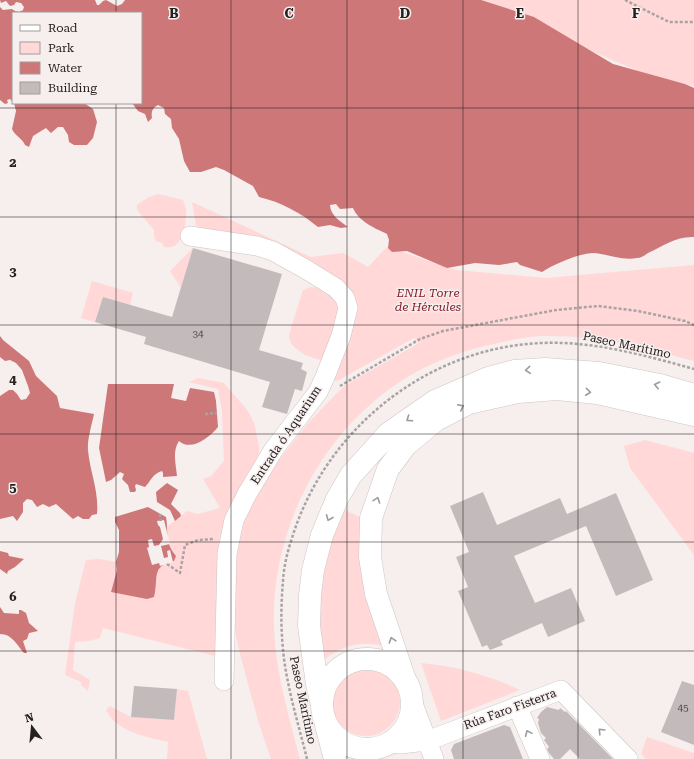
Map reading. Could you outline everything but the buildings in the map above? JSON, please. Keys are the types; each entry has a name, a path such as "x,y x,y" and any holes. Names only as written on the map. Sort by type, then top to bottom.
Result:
{"main road":[{"path":"335,759 317,684 309,626 310,595 313,570 322,536 337,499 351,475 389,433 435,401 488,378 514,372 545,369 599,373 660,385 694,395"},
{"path":"404,677 394,668 381,661 367,659 353,661 341,668 330,678 324,690 323,711 330,730 339,740 351,746 364,749 397,745 412,714 410,689 404,677 376,594 370,556 371,518 388,468 406,445 436,420 469,403 518,392 557,389 597,392 694,415"}],"street":[{"name":"Entrada ó Aquarium","path":"190,236 257,246 273,251 336,288 345,298 348,308 330,384 308,405 271,454 247,494 234,520 227,554 224,680"},
{"name":"Rúa Faro Fisterra","path":"397,745 427,741 561,690 628,759"},
{"path":"412,701 434,759"},
{"path":"516,706 540,759"}],"path":[{"path":"625,0 669,22 694,22"},
{"path":"330,384 340,385 420,338 443,331 556,310 598,306 638,311 685,321 694,325"},
{"name":"Paseo Marítimo","path":"307,759 286,668 282,628 282,580 289,544 303,508 329,462 362,422 411,383 442,366 474,355 519,345 573,343 601,346 656,358 694,369"},
{"path":"205,414 217,413"},
{"path":"160,514 160,521"},
{"path":"167,564 180,573 185,545 198,540"}],"green space":[{"path":"474,0 694,0 694,86 645,74"},
{"path":"158,194 183,200 186,209 186,221 180,241 176,245 170,247 164,247 162,243 156,241 154,230 137,210 137,205 147,198"},
{"name":"ENIL Torre de Hércules","path":"192,202 311,257 343,253 368,267 387,247 456,270 546,278 694,265 694,361 621,343 566,336 539,336 508,341 463,352 440,360 419,371 398,383 370,405 344,431 323,459 304,490 290,523 280,558 275,594 274,630 277,663 300,759 271,759 259,724 240,654 231,601 240,521 275,465 309,422 344,386 419,343 414,338 337,381 331,379 347,289 200,230 196,225"},
{"path":"193,248 181,288 170,271"},
{"path":"92,281 133,293 130,305 103,297 95,322 81,318"},
{"path":"311,287 324,290 341,305 326,362 305,355 293,346 290,341 290,331 303,290"},
{"path":"198,378 224,383 248,411 254,423 259,446 257,462 244,488 220,645 215,656 103,628 100,638 89,641 75,642 73,670 90,680 88,691 81,685 81,682 65,675 75,603 86,560 99,559 116,562 117,570 111,591 156,591 156,577 159,568 174,561 168,544 170,544 167,533 168,526 187,511 198,514 220,508 203,479 211,476 224,461 222,411 218,389 189,382"},
{"path":"645,440 694,453 694,555 630,468 624,446"},
{"path":"341,508 364,519 384,646 375,644 358,644 350,646 328,656 321,662 317,585"},
{"path":"421,663 447,666 472,672 520,690 441,721"},
{"path":"359,668 373,668 385,673 395,683 400,695 400,709 395,721 385,731 373,736 359,736 347,731 337,721 332,709 332,695 337,683 347,673"},
{"path":"177,689 188,691 207,759 167,759 168,742 127,730 114,721 106,710 110,706 131,717 174,720"},
{"path":"647,737 694,753 694,759 646,759 641,754"}],"water":[{"path":"0,0 95,0 97,5 99,5 106,0 117,6 122,4 125,0 481,0 534,17 613,64 685,84 694,88 694,237 676,240 638,258 626,259 588,253 567,260 542,272 520,265 517,262 499,265 475,263 447,268 407,251 392,252 388,248 389,240 387,234 363,221 353,208 340,209 336,204 330,205 330,209 336,218 348,227 341,228 330,225 318,227 305,217 290,209 259,197 253,186 224,170 216,167 201,172 190,172 184,161 179,139 172,128 171,119 165,114 164,108 158,105 154,108 152,118 148,122 145,114 138,111 133,104 142,104 142,12 19,12 23,10 24,7 21,3 16,2 14,5 10,6 6,1 1,3"},
{"path":"0,7 3,10 12,9 19,12 12,12 12,101 10,99 7,100 8,103 5,104 0,100"},
{"path":"14,104 86,104 93,109 97,122 93,138 87,145 74,145 69,142 68,135 63,127 58,127 51,133 46,128 33,136 29,147 25,145 12,129 16,111"},
{"path":"0,336 29,361 36,376 57,396 60,408 94,414 88,450 96,489 97,514 92,515 89,519 83,519 78,516 73,519 56,504 49,507 43,504 37,507 32,500 27,499 23,503 23,512 17,521 13,516 0,519 0,396 9,390 13,390 21,400 26,399 30,393 22,370 16,363 10,360 5,361 0,357"},
{"path":"108,384 174,384 171,398 186,401 190,388 214,392 218,427 205,439 195,444 189,445 179,441 175,454 177,476 163,477 162,471 159,472 145,487 136,484 135,492 130,492 128,485 122,479 124,474 120,472 111,480 106,482 99,448"},
{"path":"167,483 178,490 171,504 181,516 175,521 170,510 157,502 156,492"},
{"path":"148,507 166,517 168,542 176,556 174,561 166,563 158,570 154,597 147,599 111,592 117,570 116,562 119,552 119,530 115,522 115,517"},
{"path":"0,551 8,553 9,556 24,559 8,571 7,574 0,569"},
{"path":"0,607 4,613 19,614 19,610 21,610 26,613 29,623 38,631 29,633 27,639 23,641 27,653 24,653 11,638 4,634 0,634"}],"pier":[{"path":"164,520 170,544 161,546 164,558 168,557 167,551 170,550 173,562 160,566 159,563 152,565 147,548 149,547 148,540 152,539 154,546 159,545 163,539 157,521"}]}
